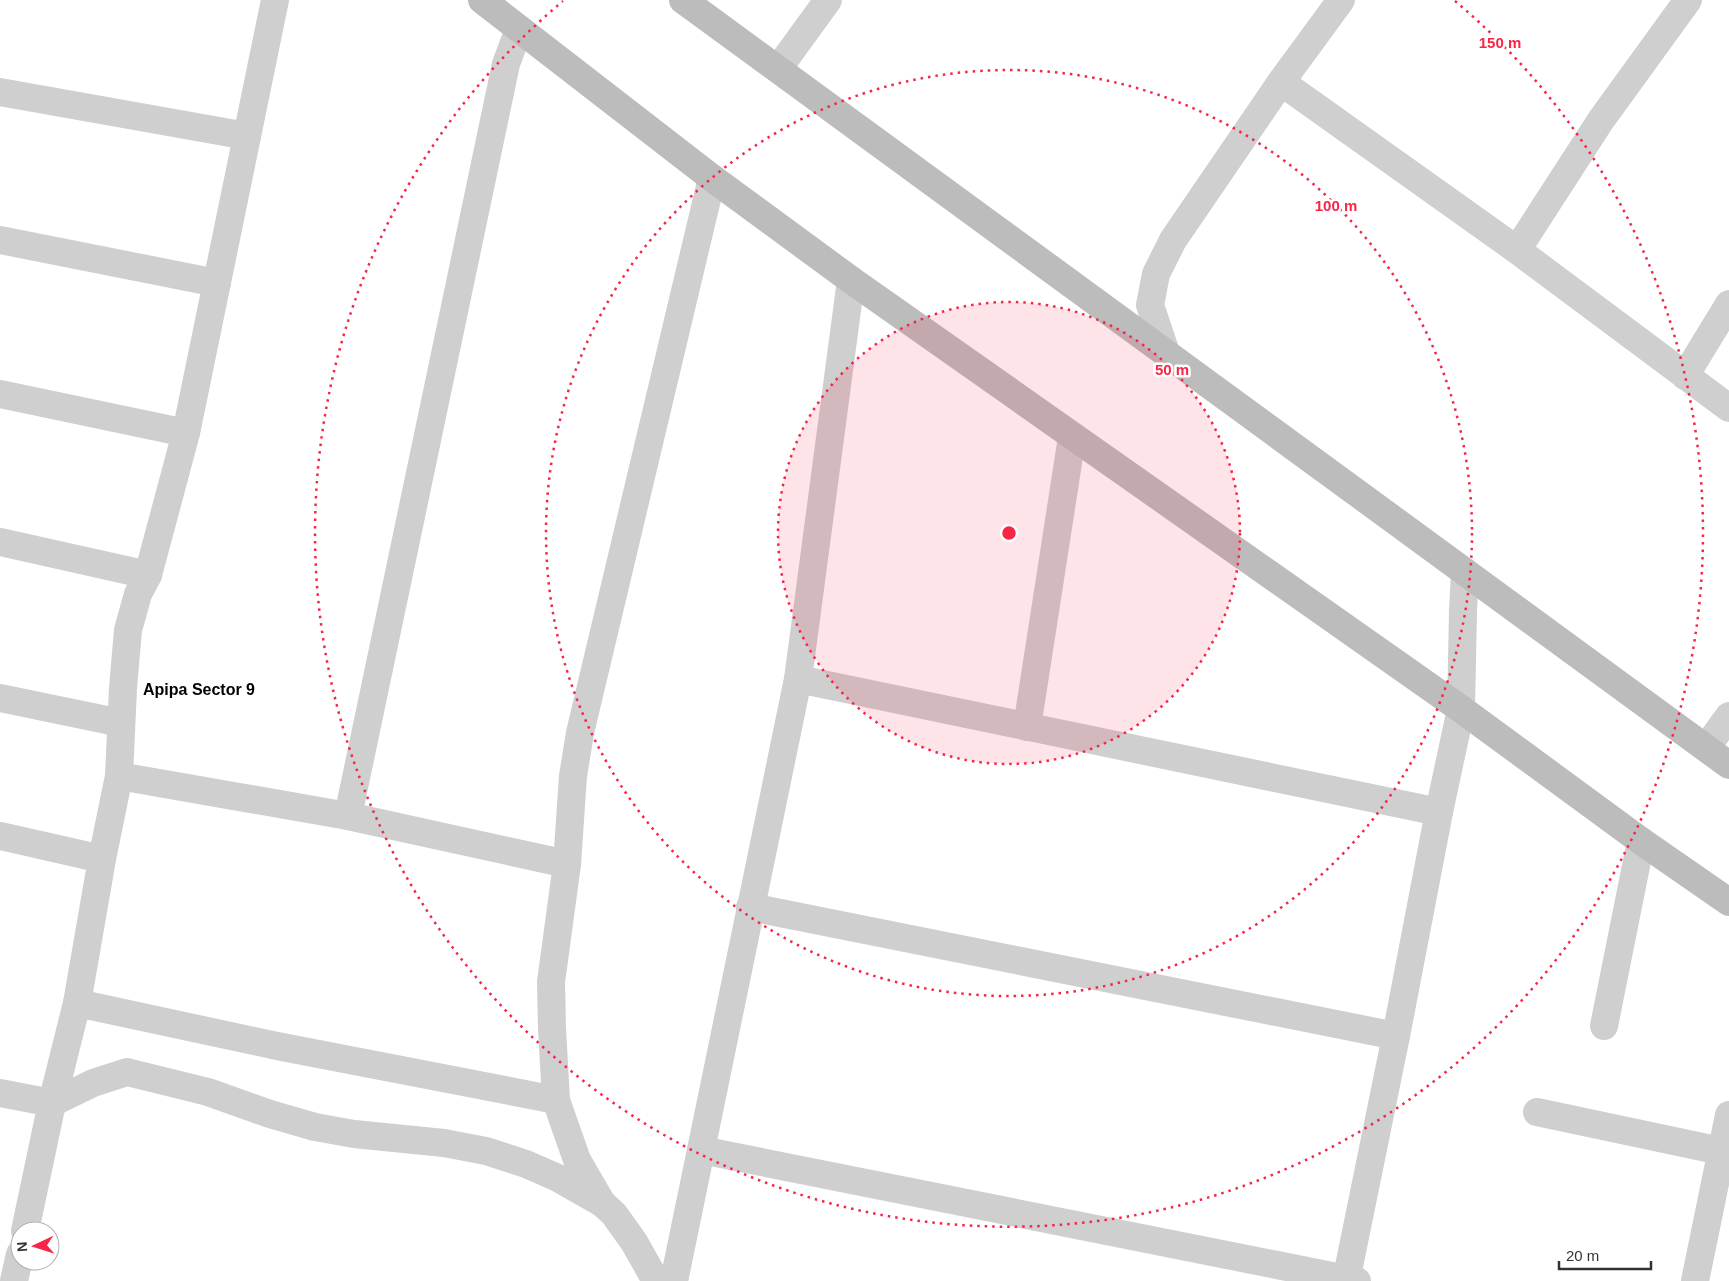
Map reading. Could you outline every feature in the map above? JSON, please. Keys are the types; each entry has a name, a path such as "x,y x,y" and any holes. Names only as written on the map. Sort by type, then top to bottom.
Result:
{"street":[{"path":"27,1221 52,1103 76,1003 119,776 128,630 138,594 148,574 186,432 275,0"},
{"path":"482,0 712,178 851,280 1461,709 1641,841 1729,902"},
{"path":"683,0 1729,765"},
{"path":"778,68 828,0"},
{"path":"1166,353 1150,305 1156,274 1173,240 1281,82 1341,0"},
{"path":"1517,250 1601,120 1688,0"},
{"path":"348,816 504,74 519,29"},
{"path":"1281,82 1517,250 1729,408"},
{"path":"0,92 247,136"},
{"path":"602,1203 577,1160 556,1100 551,982 567,864 573,776 580,733 712,178"},
{"path":"0,240 217,283"},
{"path":"674,1281 798,679 851,280"},
{"path":"1685,376 1729,304"},
{"path":"0,394 186,432"},
{"path":"1027,727 1072,437"},
{"path":"0,542 148,574"},
{"path":"701,1150 1350,1280 1439,812 1461,709 1465,572"},
{"path":"798,679 1439,812"},
{"path":"0,698 121,723"},
{"path":"1706,748 1729,716"},
{"path":"119,776 348,816 567,864"},
{"path":"0,836 102,859"},
{"path":"1604,1026 1641,841"},
{"path":"750,907 1396,1036"},
{"path":"76,1003 277,1046 556,1100"},
{"path":"0,1093 52,1103 93,1083 127,1072 208,1092 270,1114 315,1127 363,1135 444,1143 486,1152 526,1164 558,1178 602,1203 614,1214 634,1242 656,1281"},
{"path":"1537,1112 1721,1151"},
{"path":"1695,1281 1729,1115"}],"district":[{"name":"Apipa Sector 9","path":"199,689"}]}
